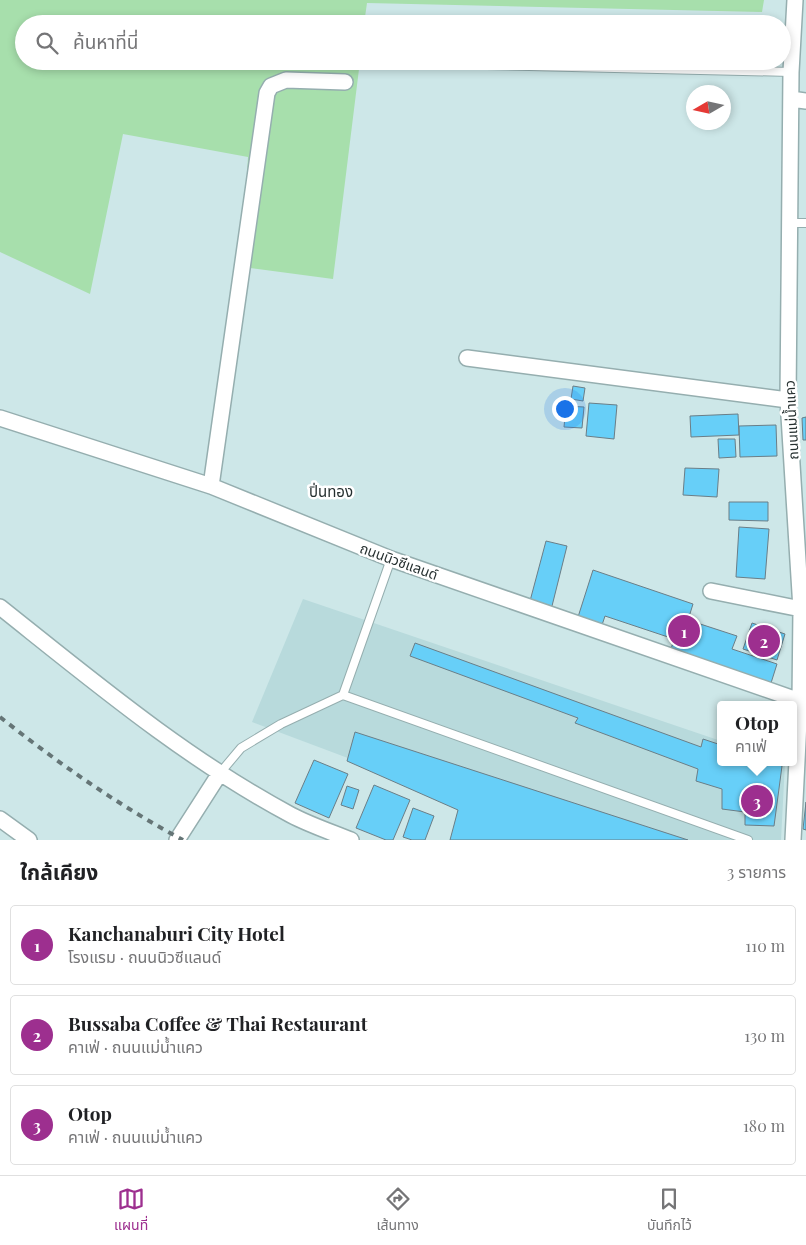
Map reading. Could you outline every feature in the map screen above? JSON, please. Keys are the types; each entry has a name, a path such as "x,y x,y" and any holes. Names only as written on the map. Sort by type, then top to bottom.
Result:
{"street":[{"name":"ถนนแม่น้ำแคว","path":"795,0 791,72 788,400 801,507 800,702 797,761"},
{"path":"211,486 267,93 271,86 286,80 345,82"},
{"path":"791,98 806,101"},
{"path":"467,358 788,400"},
{"name":"ถนนนิวซีแลนด์","path":"0,418 211,486 391,559 800,702"},
{"path":"711,591 801,609"},
{"path":"0,607 72,664 220,773 292,816 351,840"},
{"name":"ถนนแม่น้ำแคว","path":"793,840 797,766"},
{"path":"177,840 220,773"},
{"path":"0,819 28,840"}],"lane":[{"path":"704,70 791,72"},
{"path":"789,223 806,223"},
{"path":"343,695 391,559"},
{"path":"220,773 241,748 281,724 343,695 748,840"}],"shaded area":[{"path":"303,599 717,740 717,766 785,766 781,840 566,840 252,722"}],"green space":[{"path":"0,0 764,0 762,12 367,3 365,15 15,15 15,70 359,70 333,279 242,267 248,157 123,134 90,294 0,252"}],"building":[{"path":"573,386 585,388 583,401 571,399"},
{"path":"589,403 617,405 614,439 586,436"},
{"path":"566,406 584,407 582,428 564,427"},
{"path":"738,414 739,435 691,437 690,416"},
{"path":"806,417 806,440 803,440 802,418"},
{"path":"776,425 777,456 740,457 739,426"},
{"path":"718,439 735,439 736,457 719,458"},
{"path":"685,468 719,469 717,497 683,495"},
{"path":"729,502 768,502 768,521 729,520"},
{"path":"739,527 769,529 765,579 736,577"},
{"path":"546,541 567,546 552,606 530,601"},
{"path":"593,570 693,604 688,620 737,636 732,649 777,664 771,683 671,649 674,639 605,616 602,625 578,617"},
{"path":"752,623 785,634 777,660 743,649"},
{"path":"415,643 701,747 703,739 717,744 717,766 782,766 774,826 745,825 745,812 722,809 722,789 696,781 698,769 575,723 578,718 410,656"},
{"path":"355,732 688,840 450,840 458,810 347,761"},
{"path":"314,760 348,774 329,818 295,803"},
{"path":"374,785 410,800 393,840 386,840 356,828"},
{"path":"347,786 359,790 353,809 341,805"},
{"path":"806,802 806,830 803,829"},
{"path":"413,808 434,816 425,840 412,840 403,837"}],"railway":[{"path":"0,717 89,783 183,840"}],"place":[{"name":"Kanchanaburi City Hotel","path":"684,631"},
{"name":"Bussaba Coffee & Thai Restaurant","path":"764,641"},
{"name":"Otop","path":"757,801"}],"district":[{"name":"ปิ่นทอง","path":"331,491"}]}
